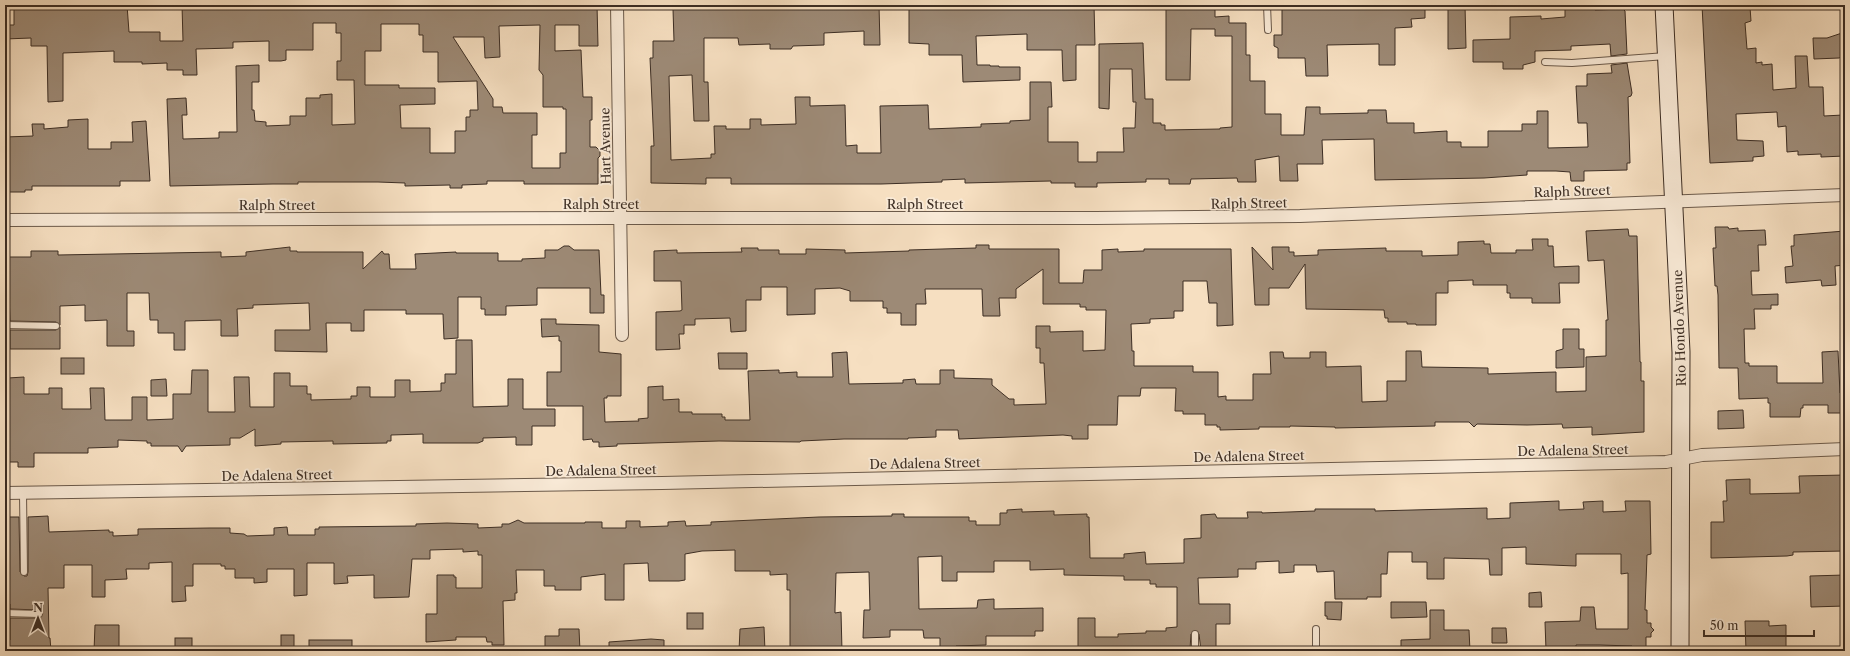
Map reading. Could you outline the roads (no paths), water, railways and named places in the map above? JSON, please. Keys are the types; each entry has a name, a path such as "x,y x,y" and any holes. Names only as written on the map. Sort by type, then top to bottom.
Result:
{"street":[{"name":"Hart Avenue","path":"617,5 622,335"},
{"name":"Rio Hondo Avenue","path":"1664,5 1668,56 1673,201 1681,352 1680,651"},
{"name":"Ralph Street","path":"5,220 1096,218 1300,216 1845,195"},
{"name":"De Adalena Street","path":"5,493 810,480 1666,462 1702,455 1845,449"}],"lane":[{"path":"1267,5 1268,30"},
{"path":"1545,62 1572,63 1668,56"},
{"path":"5,326 56,326"},
{"path":"23,493 24,572"},
{"path":"5,613 39,614"},
{"path":"1316,629 1316,651"},
{"path":"1195,634 1195,651"}]}
